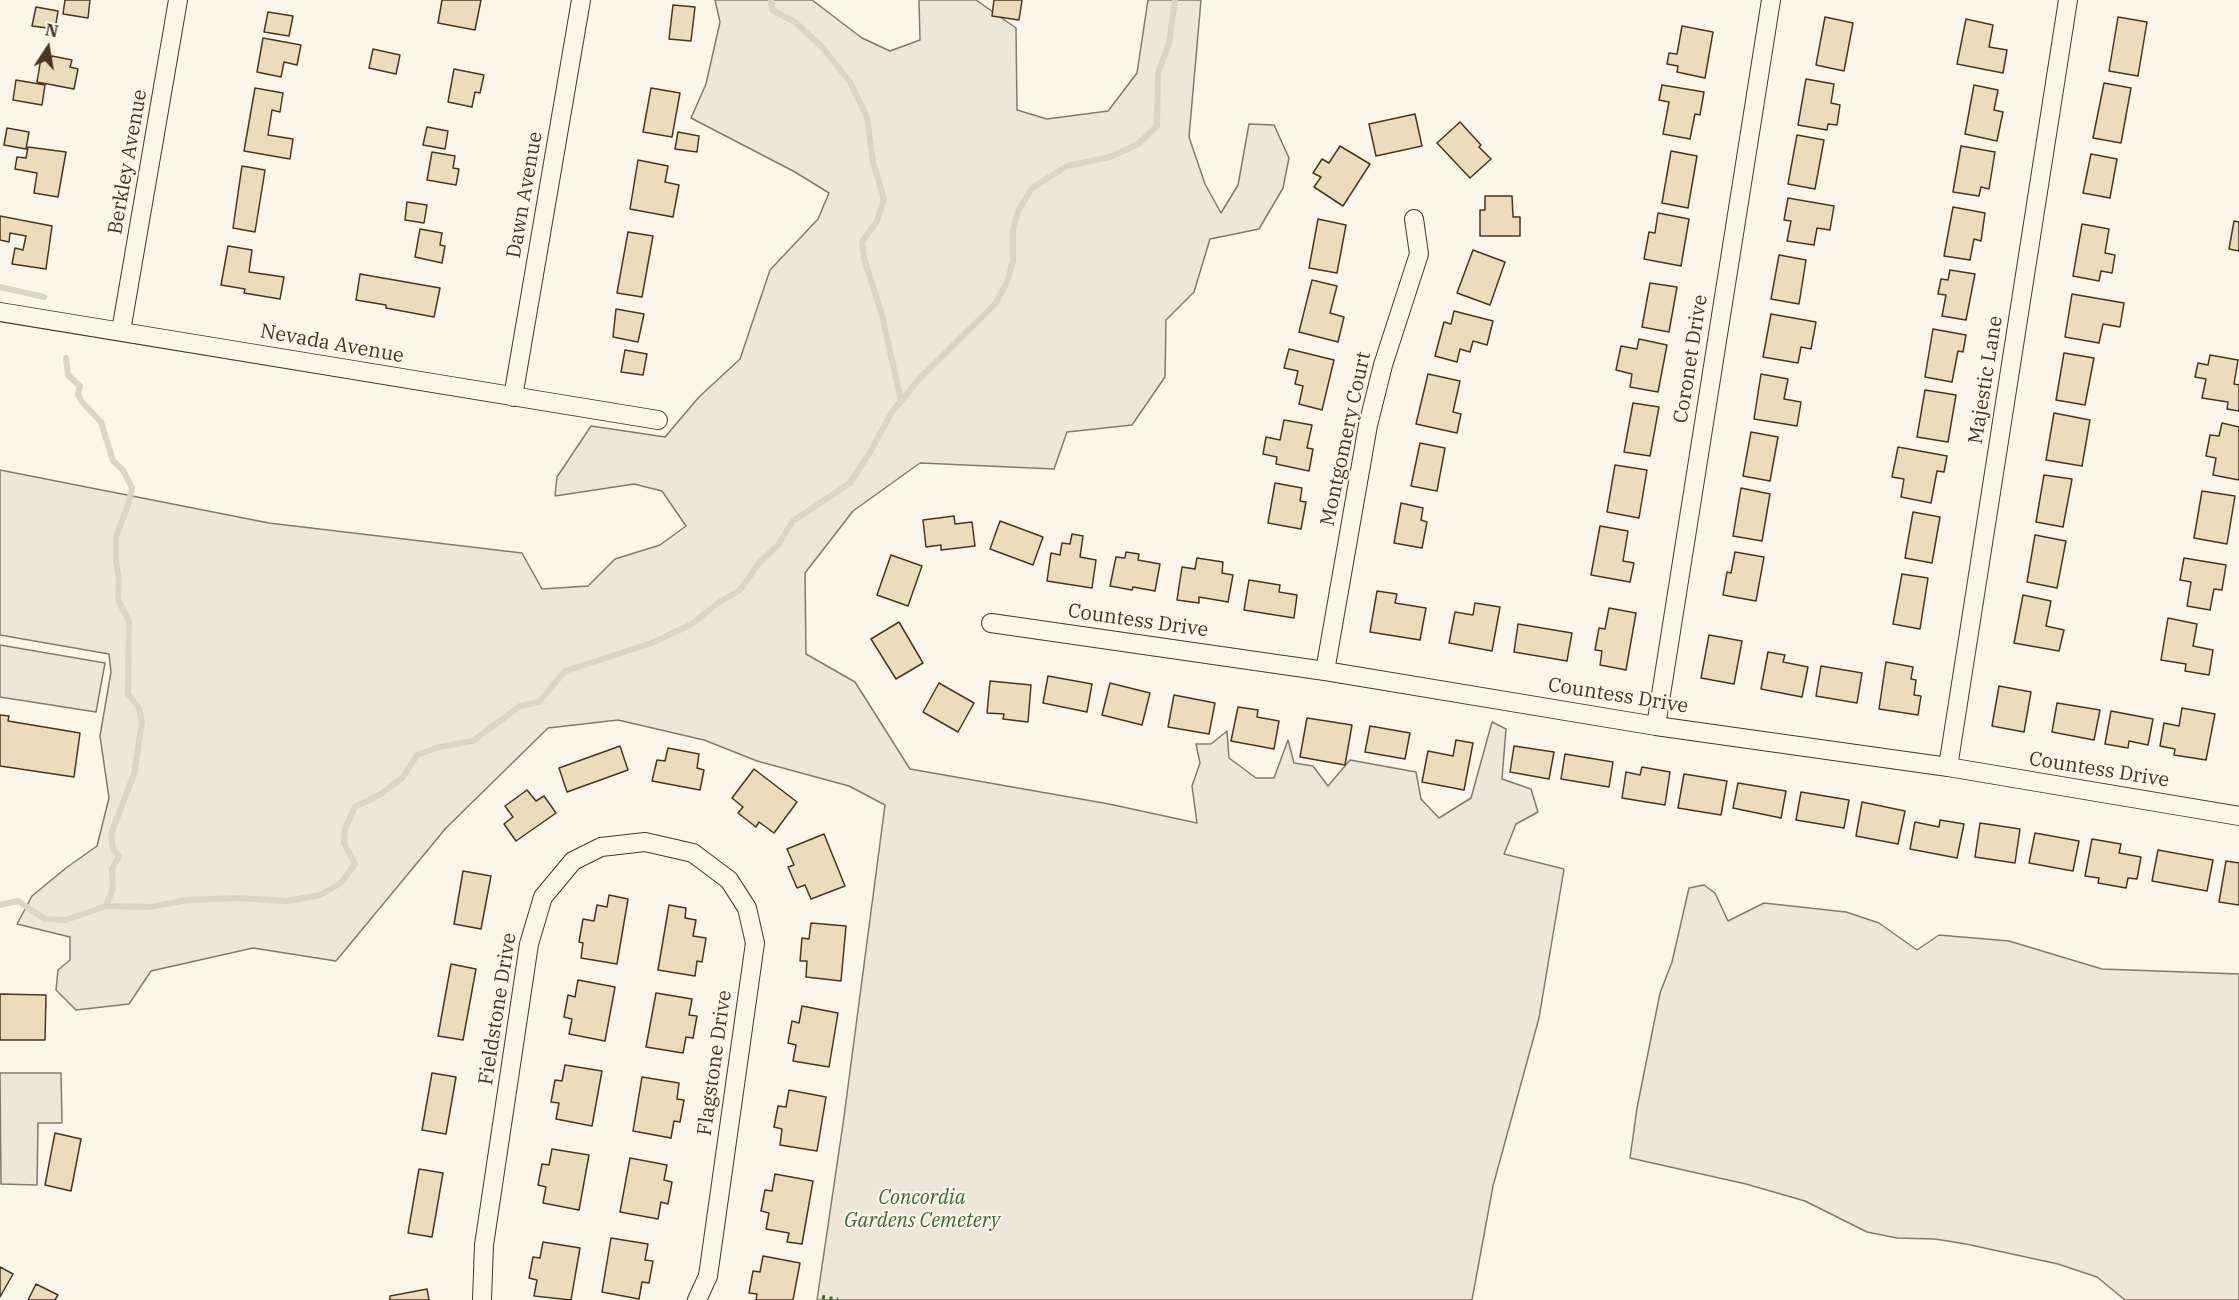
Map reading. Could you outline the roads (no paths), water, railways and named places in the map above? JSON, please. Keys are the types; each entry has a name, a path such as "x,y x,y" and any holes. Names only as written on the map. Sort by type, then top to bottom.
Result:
{"street":[{"name":"Berkley Avenue","path":"121,331 178,0"},
{"name":"Dawn Avenue","path":"513,397 581,0"},
{"name":"Coronet Drive","path":"1656,726 1771,0"},
{"name":"Majestic Lane","path":"1948,767 2068,0"},
{"name":"Montgomery Court","path":"1325,671 1368,425 1383,365 1419,254 1414,219"},
{"name":"Nevada Avenue","path":"0,312 657,420"},
{"name":"Countess Drive","path":"991,623 1325,671 1656,726 1948,767 2239,816"},
{"name":"Fieldstone Drive","path":"482,1300 484,1245 527,956 543,897 573,861 602,847 645,842 693,854"},
{"name":"Flagstone Drive","path":"693,854 729,880 747,908 755,943 708,1276 697,1300"}],"waterway":[{"path":"771,0 772,10 795,22 823,48 850,82 867,117 873,162 884,199 877,221 862,242 864,258 882,315 901,401"},
{"path":"0,905 18,901 45,919 66,920 106,906 150,907 188,900 238,898 287,901 320,895 341,883 355,864 344,843 345,829 355,807 381,794 402,778 417,755 439,747 473,741 520,706 539,702 565,671 652,643 692,624 718,603 740,590 759,563 778,545 793,521 850,483 892,412 919,379 996,303 1008,280 1013,261 1013,230 1018,211 1032,188 1067,166 1110,157 1138,144 1157,126 1158,73 1169,44 1175,0"},
{"path":"0,287 44,297"},
{"path":"66,358 68,375 80,386 78,394 82,402 101,422 113,461 123,470 132,488 116,537 116,561 119,579 118,600 129,621 128,694 139,708 142,722 134,774 111,834 113,849 119,856 112,869 113,888 106,906"}],"park label":[{"name":"Concordia Gardens Cemetery","path":"922,1210"}]}
